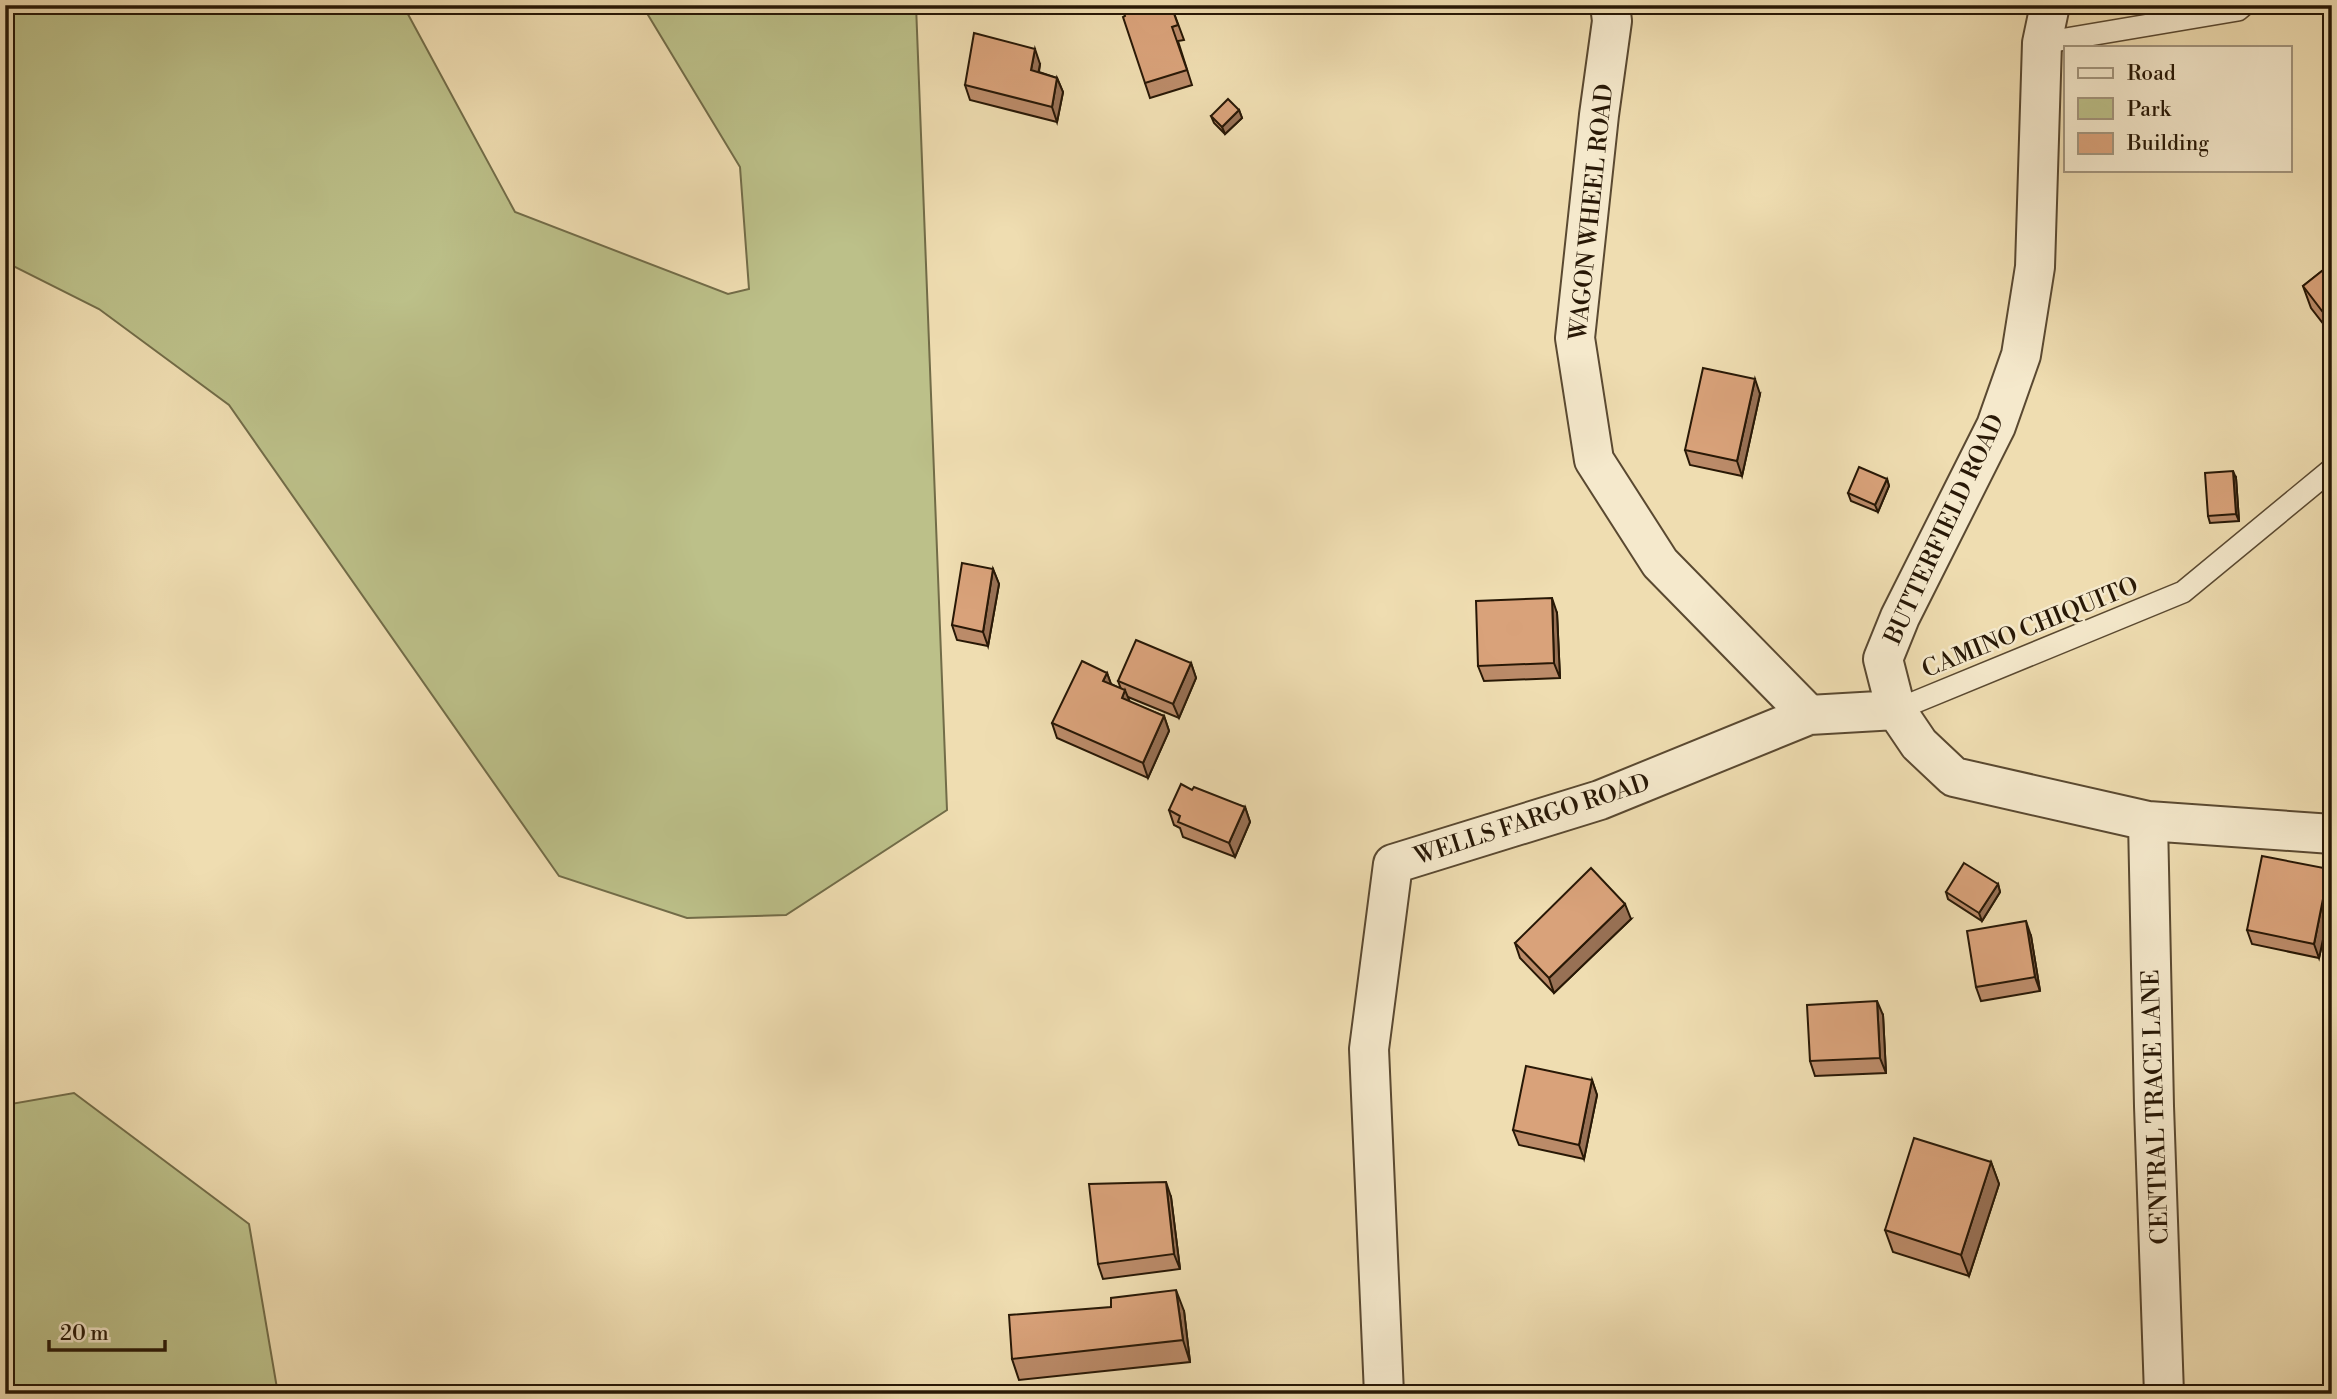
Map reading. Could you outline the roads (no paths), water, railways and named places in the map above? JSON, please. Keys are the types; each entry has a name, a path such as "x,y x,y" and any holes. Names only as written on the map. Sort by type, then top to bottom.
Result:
{"street":[{"name":"WAGON WHEEL ROAD","path":"1610,5 1612,21 1575,338 1594,460 1660,563 1809,715"},
{"name":"BUTTERFIELD ROAD","path":"2050,5 2042,43 2035,267 2021,355 1996,426 1900,617 1883,659 1896,710 1919,744 1954,777 2148,821 2332,834"},
{"name":"WELLS FARGO ROAD","path":"1384,1394 1369,1049 1393,864 1600,800 1809,715 1896,710"},
{"name":"CENTRAL TRACE LANE","path":"2148,821 2164,1394"}],"lane":[{"path":"2042,43 2238,10 2244,5"},
{"name":"CAMINO CHIQUITO","path":"1896,710 2183,592 2332,469"}]}
